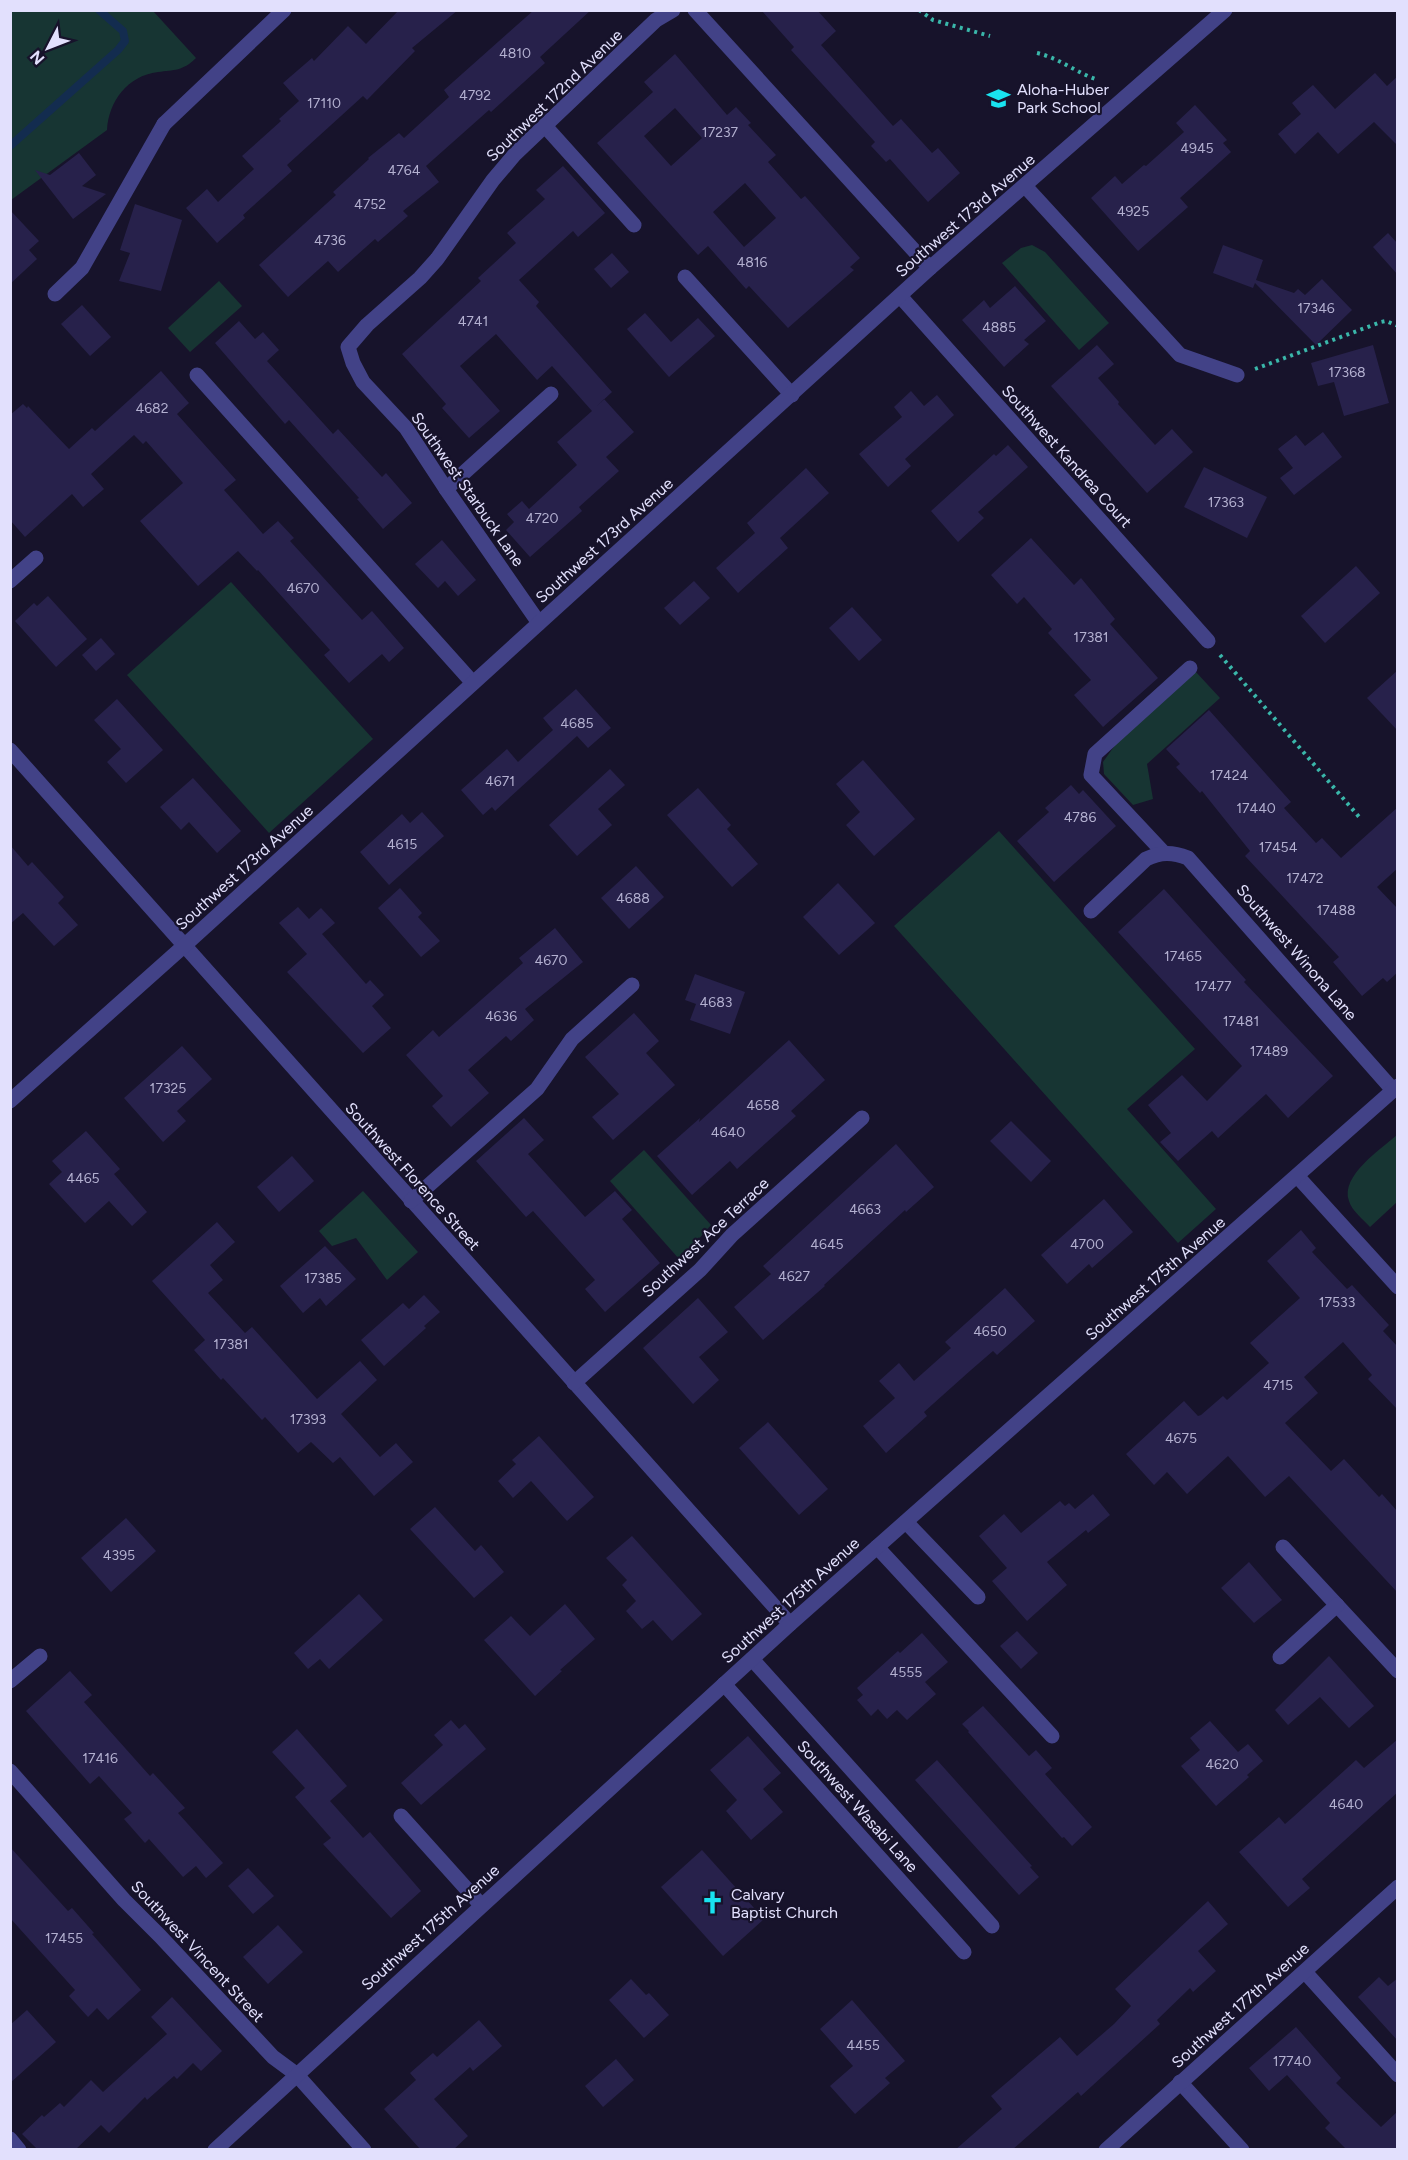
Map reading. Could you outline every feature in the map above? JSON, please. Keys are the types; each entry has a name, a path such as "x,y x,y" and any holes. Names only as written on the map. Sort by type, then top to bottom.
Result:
{"street":[{"path":"55,294 82,268 164,124 284,10"},
{"name":"Southwest 172nd Avenue","path":"348,347 367,325 426,271 515,154 656,20 673,10"},
{"path":"694,10 930,268"},
{"name":"Southwest 173rd Avenue","path":"10,1101 185,945 930,268 1225,10"},
{"path":"545,126 634,225"},
{"path":"1025,186 1180,355 1237,375"},
{"path":"686,277 792,395"},
{"name":"Southwest Kandrea Court","path":"900,296 1208,640"},
{"name":"Southwest Starbuck Lane","path":"348,347 363,382 406,428 539,623"},
{"path":"197,375 473,683"},
{"path":"446,489 551,394"},
{"path":"10,581 36,558"},
{"path":"1091,911 1146,859 1164,853 1091,775 1095,754 1190,669"},
{"name":"Southwest Florence Street","path":"10,750 790,1624"},
{"name":"Southwest Winona Lane","path":"1164,853 1178,854 1194,863 1395,1088"},
{"path":"411,1201 537,1089 572,1039 632,985"},
{"name":"Southwest 175th Avenue","path":"214,2150 790,1624 1298,1177 1395,1088"},
{"name":"Southwest Ace Terrace","path":"574,1383 700,1270 732,1235 862,1118"},
{"path":"1298,1177 1398,1287"},
{"path":"906,1522 978,1597"},
{"path":"877,1547 1052,1736"},
{"path":"1283,1547 1398,1671"},
{"path":"1280,1657 1337,1605"},
{"path":"10,1681 40,1656"},
{"path":"752,1659 992,1926"},
{"name":"Southwest Wasabi Lane","path":"724,1684 964,1952"},
{"name":"Southwest Vincent Street","path":"10,1771 124,1900 273,2057 296,2074 364,2150"},
{"path":"401,1816 481,1905"},
{"name":"Southwest 177th Avenue","path":"1106,2150 1398,1887"},
{"path":"1305,1972 1398,2075"},
{"path":"1180,2082 1242,2150"},
{"path":"10,2139 20,2150"}],"path":[{"path":"919,10 933,20 990,36"},
{"path":"1037,53 1098,80"},
{"path":"1237,375 1381,322 1391,322 1398,326"},
{"path":"1208,640 1360,818"}],"green space":[{"path":"11,11 153,11 196,58 182,68 147,74 129,84 111,109 107,130 11,200"},
{"path":"1032,245 1045,252 1109,323 1079,350 1002,263 1021,248"},
{"path":"219,281 242,306 190,352 168,328"},
{"path":"231,582 373,739 269,833 127,675"},
{"path":"1195,671 1220,698 1147,764 1153,799 1133,805 1104,774 1103,762 1118,741"},
{"path":"999,831 1195,1049 1127,1109 1216,1209 1178,1243 894,926"},
{"path":"1397,1135 1397,1202 1370,1227 1350,1205 1348,1192 1350,1182 1372,1155"},
{"path":"644,1150 711,1225 680,1260 610,1181"},
{"path":"363,1191 418,1252 387,1280 356,1238 332,1246 319,1231"}],"building":[{"path":"399,10 458,10 412,48 415,51 367,100 363,96 287,165 292,171 243,215 245,218 217,243 186,208 207,189 218,202 254,169 242,156 281,121 279,119 299,101 283,83 312,58 314,61 348,26 366,44"},
{"path":"534,10 591,10 540,57 545,63 426,166 439,182 403,211 408,216 378,242 375,239 338,272 328,261 288,297 259,265 336,195 333,192 368,158 399,133 404,138 449,97 444,90"},
{"path":"761,10 817,10 836,31 821,45 893,126 901,119 932,153 938,148 960,173 928,202 890,159 886,162 871,146 875,142 791,50 794,47"},
{"path":"675,54 727,115 736,107 751,123 748,125 776,155 768,162 801,199 805,196 860,258 850,267 854,270 788,328 749,286 746,289 708,246 698,255 597,143 653,92 644,82","holes":["675,108 702,138 671,166 644,136","745,183 776,218 744,247 713,212"]},
{"path":"1375,73 1387,86 1398,76 1398,146 1374,122 1338,154 1318,132 1295,154 1278,134 1301,114 1292,103 1313,85 1335,109"},
{"path":"1195,105 1227,140 1223,143 1231,152 1180,198 1188,207 1138,251 1091,198 1115,176 1122,184 1144,165 1146,166 1184,132 1176,123"},
{"path":"79,153 96,175 82,186 106,194 73,219 35,170 50,175"},
{"path":"563,166 605,213 578,237 573,231 519,280 539,302 536,306 612,392 604,399 634,432 606,457 619,471 579,507 582,511 530,557 506,530 514,522 507,514 522,501 529,509 577,465 557,442 592,411 552,366 537,380 496,334 460,366 500,411 469,438 442,408 446,404 402,354 481,281 478,278 516,243 507,233 545,199 536,190"},
{"path":"135,204 182,220 161,291 119,281 130,253 120,250"},
{"path":"10,210 39,241 29,250 37,259 10,284"},
{"path":"1388,233 1398,244 1398,275 1373,247"},
{"path":"1223,245 1263,260 1256,280 1294,293 1298,289 1305,295 1322,279 1352,310 1316,345 1255,283 1253,288 1213,273"},
{"path":"612,253 629,272 611,288 594,269"},
{"path":"1015,286 1046,321 1024,340 1029,344 1004,367 962,320 984,300 990,308"},
{"path":"82,305 111,337 90,356 61,324"},
{"path":"645,313 671,342 698,318 715,336 669,377 627,329"},
{"path":"239,321 255,339 263,332 279,350 267,361 333,434 338,429 382,477 386,473 412,503 383,529 357,499 359,498 289,420 285,424 215,343"},
{"path":"1097,345 1114,364 1098,378 1119,402 1118,404 1155,445 1172,429 1193,452 1147,493 1051,386"},
{"path":"1373,345 1389,403 1344,416 1334,382 1318,386 1311,363"},
{"path":"161,371 189,403 177,414 236,480 224,490 263,534 278,521 294,538 290,541 362,620 372,611 404,648 389,662 382,654 349,683 324,655 330,650 238,551 198,586 140,521 183,483 146,441 143,444 134,435 91,474 104,489 83,507 72,494 25,537 10,520 10,415 23,404 27,408 28,406 69,449 92,428 95,431"},
{"path":"911,391 924,406 937,395 954,415 905,459 911,466 888,487 859,454 902,417 894,407"},
{"path":"1323,432 1342,457 1294,495 1280,478 1293,468 1278,449 1296,435 1305,446"},
{"path":"1008,445 1028,467 978,512 984,518 958,542 931,511 994,454 996,456"},
{"path":"1204,467 1267,497 1247,538 1184,507"},
{"path":"806,468 829,493 780,538 788,548 738,593 716,568 755,533 747,523"},
{"path":"1031,538 1074,585 1081,578 1115,619 1110,624 1158,678 1103,727 1074,695 1091,680 1048,633 1052,629 1024,597 1017,604 991,575"},
{"path":"442,540 476,580 458,596 445,581 438,588 415,564"},
{"path":"1356,566 1380,593 1325,643 1301,616"},
{"path":"694,581 710,598 680,625 664,608"},
{"path":"48,596 87,639 56,667 15,621 34,603 37,606"},
{"path":"852,607 882,640 859,661 829,628"},
{"path":"101,638 115,654 96,671 82,655"},
{"path":"1398,670 1398,731 1367,698"},
{"path":"576,689 611,728 588,748 577,736 495,811 492,807 483,815 461,790 507,749 518,762 553,730 543,718"},
{"path":"117,699 163,750 126,783 107,762 121,749 94,720"},
{"path":"1209,710 1291,802 1284,808 1316,843 1322,838 1341,858 1398,807 1398,868 1377,887 1398,909 1398,972 1387,982 1383,978 1362,996 1333,962 1339,957 1245,856 1250,851 1202,791 1200,793 1176,767 1180,764 1166,749"},
{"path":"863,760 915,819 874,856 846,825 860,812 836,784"},
{"path":"610,769 625,785 598,809 612,825 577,856 549,825"},
{"path":"193,778 241,831 217,853 189,822 181,830 160,807"},
{"path":"1071,785 1079,794 1083,790 1116,826 1054,882 1017,841 1049,812 1045,808"},
{"path":"698,788 731,825 727,829 758,864 732,887 667,815"},
{"path":"422,812 444,836 389,885 360,852 402,814 410,823"},
{"path":"10,845 28,866 32,862 64,897 58,903 78,925 54,946 23,913 10,924"},
{"path":"636,866 664,897 629,929 601,898"},
{"path":"838,883 875,923 839,955 803,917"},
{"path":"400,888 422,913 418,917 440,941 421,957 378,908"},
{"path":"1164,889 1246,980 1244,982 1333,1076 1288,1118 1266,1094 1218,1138 1212,1131 1178,1161 1160,1142 1171,1133 1148,1105 1182,1075 1207,1101 1242,1066 1118,932"},
{"path":"298,907 309,919 321,908 335,923 322,934 366,984 370,980 384,995 372,1006 391,1028 363,1053 287,972 307,954 279,923"},
{"path":"555,928 583,962 525,1009 534,1020 511,1041 506,1036 468,1070 489,1093 451,1127 432,1106 443,1096 406,1055 433,1030 439,1037 523,963 519,958"},
{"path":"695,974 745,992 730,1034 690,1020 696,1004 685,1000"},
{"path":"634,1013 659,1041 646,1053 675,1085 613,1140 592,1117 619,1094 585,1057"},
{"path":"789,1040 825,1080 791,1111 796,1116 737,1169 730,1161 692,1195 657,1156 700,1118 699,1122"},
{"path":"182,1046 212,1079 177,1111 186,1121 163,1142 124,1098"},
{"path":"524,1118 544,1140 528,1154 585,1217 615,1191 632,1210 622,1219 660,1263 605,1312 585,1289 595,1280 533,1211 526,1217 476,1161"},
{"path":"1011,1121 1051,1161 1031,1182 990,1141"},
{"path":"86,1131 120,1169 114,1174 147,1212 132,1226 109,1201 85,1223 49,1184 62,1172 52,1161"},
{"path":"896,1144 934,1187 906,1212 905,1210 825,1286 763,1340 734,1307 771,1274 763,1266"},
{"path":"292,1156 314,1181 279,1212 257,1187"},
{"path":"1104,1199 1133,1232 1092,1268 1089,1264 1067,1284 1041,1255"},
{"path":"217,1222 235,1242 210,1265 223,1280 208,1293 245,1333 252,1327 317,1399 360,1361 377,1380 341,1414 380,1457 396,1443 413,1462 374,1496 340,1457 333,1463 311,1442 298,1453 265,1417 262,1420 194,1350 205,1340 152,1281"},
{"path":"1301,1230 1316,1248 1312,1252 1347,1289 1352,1285 1389,1325 1383,1331 1398,1347 1398,1410 1368,1379 1372,1375 1343,1342 1304,1377 1318,1393 1285,1423 1331,1471 1344,1459 1379,1497 1382,1494 1398,1512 1398,1593 1289,1476 1265,1497 1228,1456 1187,1494 1167,1472 1154,1485 1126,1454 1184,1401 1198,1416 1201,1415 1223,1396 1227,1400 1269,1363 1250,1343 1300,1298 1267,1261"},
{"path":"325,1246 356,1279 326,1306 320,1298 303,1313 280,1286"},
{"path":"1005,1288 1035,1321 997,1355 993,1351 971,1370 924,1412 927,1416 886,1453 863,1426 895,1398 879,1381 899,1363 914,1381 951,1348 945,1342"},
{"path":"424,1295 440,1312 384,1366 361,1340 403,1303 409,1309"},
{"path":"698,1298 728,1332 699,1357 719,1380 693,1404 643,1348"},
{"path":"768,1422 828,1489 799,1515 739,1448"},
{"path":"539,1436 594,1497 567,1521 531,1481 513,1498 498,1481 516,1464 512,1460"},
{"path":"1093,1494 1110,1515 1088,1533 1086,1530 1047,1562 1067,1585 1027,1621 992,1581 1007,1568 979,1536 1004,1514 1021,1533 1060,1501 1065,1506 1069,1503 1075,1509"},
{"path":"435,1507 475,1551 481,1545 504,1572 474,1598 410,1529"},
{"path":"126,1518 156,1551 111,1592 81,1558"},
{"path":"632,1536 702,1614 672,1641 653,1620 642,1629 626,1611 636,1601 622,1585 627,1580 606,1558"},
{"path":"1249,1562 1282,1600 1254,1623 1221,1588"},
{"path":"359,1594 383,1620 329,1669 320,1659 308,1669 294,1653"},
{"path":"565,1604 595,1639 535,1696 484,1640 511,1616 530,1636"},
{"path":"1017,1631 1038,1653 1021,1669 1000,1646"},
{"path":"922,1633 948,1662 925,1682 936,1694 907,1720 897,1710 887,1719 878,1709 871,1716 857,1700 863,1695 857,1688"},
{"path":"1329,1656 1374,1706 1349,1728 1320,1697 1288,1725 1275,1710"},
{"path":"70,1671 92,1695 84,1702 150,1776 153,1773 185,1808 178,1813 223,1863 206,1878 196,1866 183,1877 149,1839 145,1843 124,1819 132,1813 99,1776 90,1784 26,1711"},
{"path":"983,1706 1029,1756 1036,1750 1052,1768 1045,1774 1092,1827 1072,1846 1064,1837 1062,1838 962,1724"},
{"path":"451,1720 459,1729 465,1724 486,1749 421,1805 401,1783 443,1745 434,1735"},
{"path":"1210,1721 1238,1752 1248,1744 1263,1761 1247,1775 1249,1777 1216,1806 1181,1766 1200,1750 1190,1738"},
{"path":"297,1729 347,1786 330,1801 363,1838 370,1832 421,1891 391,1918 323,1844 331,1838 295,1797 305,1788 272,1752"},
{"path":"748,1736 781,1773 763,1789 783,1812 751,1840 726,1811 737,1800 710,1770"},
{"path":"1398,1739 1398,1792 1302,1879 1310,1888 1288,1907 1239,1852 1279,1817 1285,1824 1356,1760 1364,1768"},
{"path":"937,1760 1032,1866 1030,1867 1039,1877 1019,1895 915,1780"},
{"path":"10,1847 68,1911 72,1908 141,1990 108,2020 97,2008 88,2017 69,1996 75,1990 10,1918"},
{"name":"Calvary Baptist Church","path":"702,1850 764,1919 723,1956 661,1887"},
{"path":"248,1868 274,1896 253,1914 228,1886"},
{"path":"1208,1901 1228,1924 1198,1951 1216,1971 1193,1992 1190,1988 1157,2020 1160,2024 1081,2096 1078,2092 1012,2150 955,2150 1002,2109 991,2096 1060,2037 1077,2056 1114,2024 1131,2006 1115,1989"},
{"path":"278,1925 303,1952 268,1984 243,1957"},
{"path":"1379,1977 1388,1986 1398,1978 1398,2041 1358,1997"},
{"path":"631,1979 646,1995 649,1993 669,2015 644,2038 609,2000"},
{"path":"172,1997 222,2051 201,2071 193,2063 177,2079 174,2076 147,2100 145,2097 109,2133 101,2125 75,2150 38,2150 22,2134 42,2115 44,2117 60,2103 64,2107 91,2080 103,2092 167,2034 151,2017"},
{"path":"852,2000 905,2061 885,2078 890,2083 855,2114 830,2086 853,2066 820,2029"},
{"path":"27,2010 56,2042 10,2083 10,2025"},
{"path":"479,2020 502,2046 473,2071 470,2067 434,2099 468,2136 453,2150 421,2150 384,2109 416,2080 410,2073 433,2053 437,2057"},
{"path":"1296,2027 1341,2078 1336,2083 1381,2127 1398,2111 1398,2150 1347,2150 1325,2128 1330,2123 1287,2075 1269,2091 1249,2068"},
{"path":"616,2059 634,2080 603,2107 585,2086"}],"waterway":[{"path":"10,146 118,50 125,41 123,31 99,10"}],"place":[{"name":"Aloha-Huber Park School","path":"999,98"},
{"name":"Calvary Baptist Church","path":"713,1903"}]}
